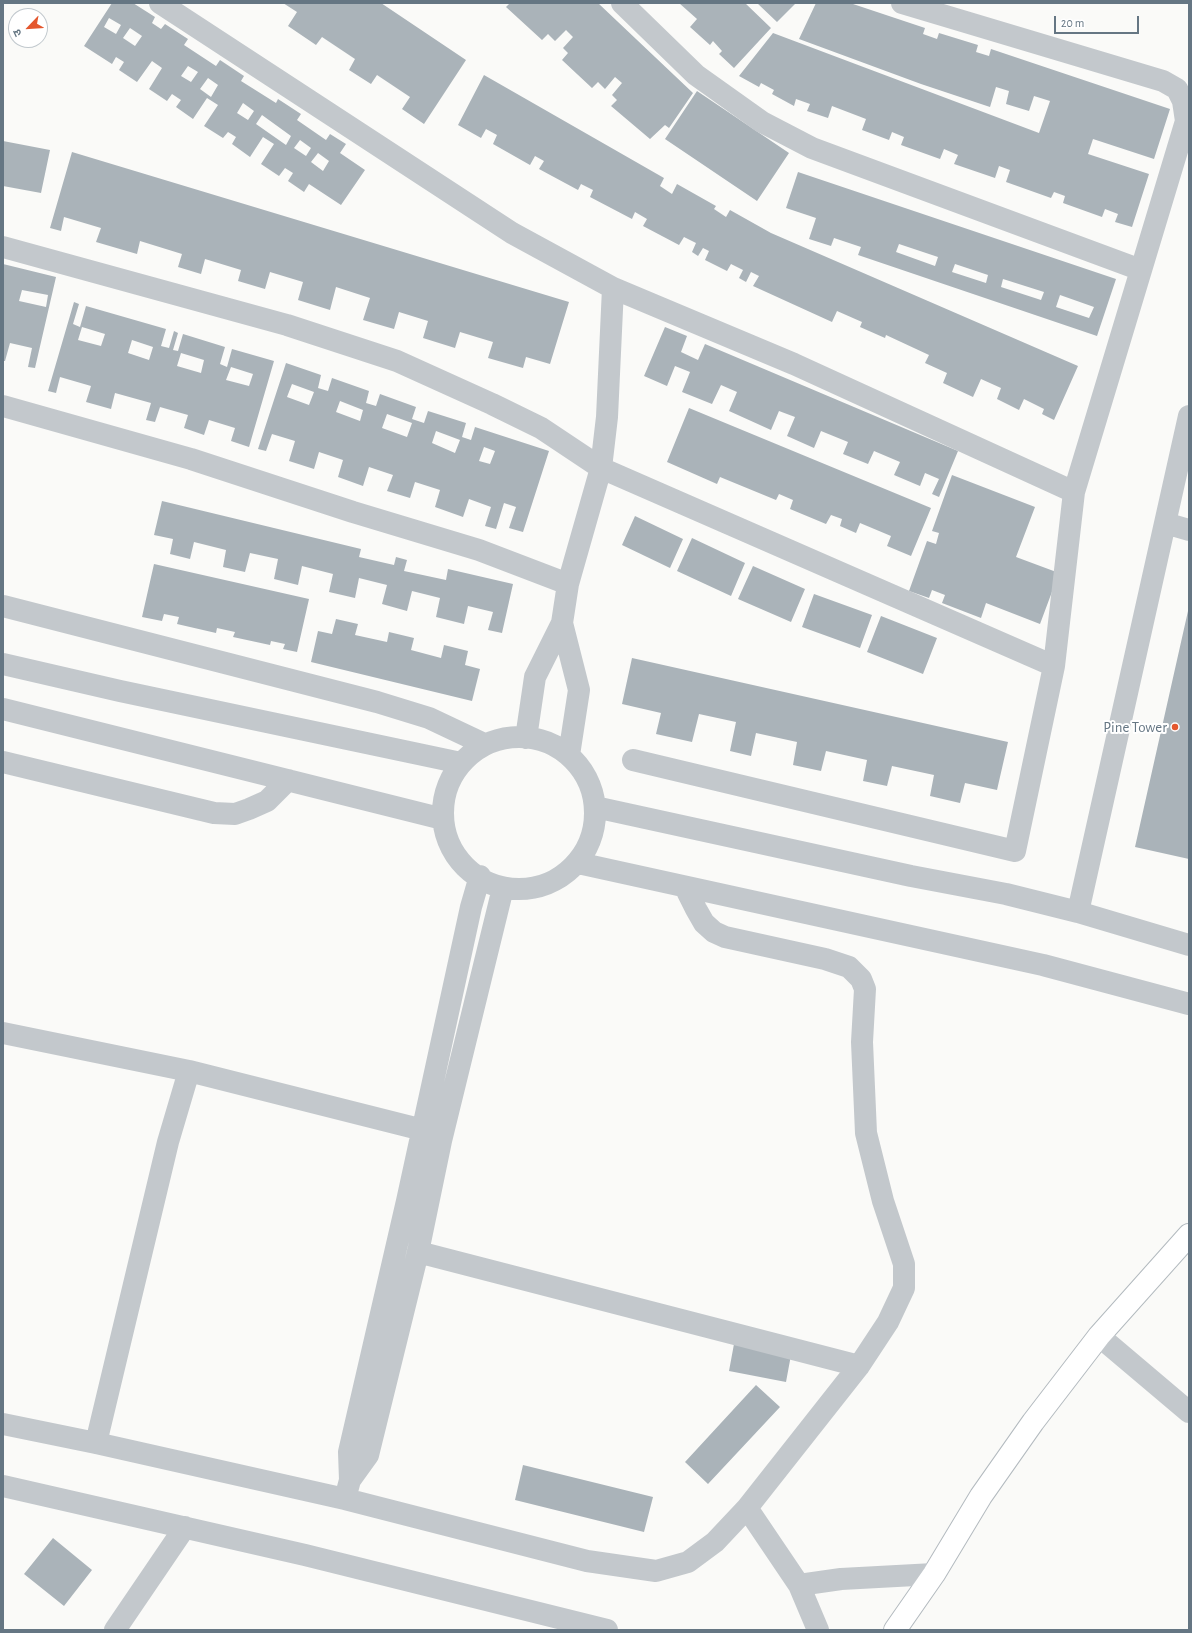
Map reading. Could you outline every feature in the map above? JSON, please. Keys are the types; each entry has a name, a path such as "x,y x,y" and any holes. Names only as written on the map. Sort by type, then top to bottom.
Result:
{"main road":[{"path":"895,1630 934,1574 980,1496 1033,1422 1099,1336 1189,1235"}],"street":[{"path":"160,3 512,233 613,288 794,364 1074,492"},
{"path":"622,3 696,75 762,122 812,148 1141,270"},
{"path":"633,760 1015,851 1054,666 1074,492 1186,121 1183,101 1177,89 1163,81 902,3"},
{"path":"3,247 287,325 397,360 541,428 601,468 1054,666"},
{"path":"526,738 535,677 562,623 568,584 601,468 607,417 613,288"},
{"path":"3,406 192,459 353,512 479,550 568,584"},
{"path":"1078,912 1189,416"},
{"path":"1165,523 1189,530"},
{"path":"3,606 377,702 429,718 484,744"},
{"path":"562,623 579,690 569,754"},
{"path":"3,664 120,691 461,763"},
{"path":"3,709 442,819"},
{"path":"513,736 543,740 569,754 587,778 596,807 592,837 578,863 554,882 526,890 503,888 470,871 451,848 442,819 446,789 461,763 484,744 513,736"},
{"path":"3,762 214,813 235,814 267,801 288,780"},
{"path":"596,807 911,876 1006,894 1078,912 1189,945"},
{"path":"578,863 1043,965 1189,1004"},
{"path":"348,1490 349,1452 480,876"},
{"path":"3,1424 348,1490 587,1561 656,1571 688,1562 715,1542 747,1508 859,1366 888,1322 904,1288 904,1264 883,1200 866,1132 862,1042 865,989 861,979 849,967 825,959 725,937 714,932 704,923 685,887"},
{"path":"348,1490 368,1455 418,1252 441,1141 503,888"},
{"path":"3,1033 189,1071 423,1130"},
{"path":"96,1442 168,1142 189,1071"},
{"path":"418,1252 859,1366"},
{"path":"1099,1336 1189,1412"},
{"path":"3,1486 313,1557 606,1630"},
{"path":"747,1508 799,1585 818,1630"},
{"path":"115,1630 185,1527"},
{"path":"799,1585 841,1579 934,1574"}],"building":[{"path":"112,3 133,3 155,17 152,23 161,29 165,24 188,39 184,45 216,66 220,60 244,76 241,81 276,103 278,99 301,114 297,120 326,140 330,134 346,144 340,153 365,170 341,205 309,184 304,192 288,181 293,173 285,168 279,176 261,164 274,144 263,137 250,157 232,144 236,137 228,132 223,138 204,126 218,105 207,98 193,119 176,107 181,100 172,94 167,101 149,89 162,68 152,61 137,82 119,70 124,62 116,57 112,64 84,46","holes":["109,18 121,25 116,34 104,27","130,28 142,36 135,46 123,38","188,66 198,72 191,82 181,76","208,78 218,85 211,97 200,89","243,103 254,111 248,120 237,113","262,115 291,136 286,145 256,124","300,140 311,148 306,156 294,148","318,153 329,161 323,171 311,162"]},
{"path":"283,3 381,3 466,60 424,124 402,109 410,97 377,75 371,84 349,70 355,59 322,37 316,45 288,26 297,12"},
{"path":"510,3 598,3 693,93 669,128 665,125 650,139 611,106 617,100 612,95 622,83 615,77 605,89 598,82 592,88 562,60 568,53 563,48 573,37 566,30 555,41 548,34 542,40 506,7"},
{"path":"679,3 745,3 771,28 734,68 719,54 722,51 713,41 710,45 690,27 697,19"},
{"path":"757,3 796,3 777,22"},
{"path":"816,3 850,3 925,28 923,34 937,39 939,33 978,45 976,52 989,56 991,49 1170,109 1154,159 1093,139 1088,154 1149,174 1132,227 1115,222 1118,214 1105,209 1102,217 1063,203 1065,196 1054,192 1051,198 1006,182 1010,170 999,166 995,178 954,164 958,155 944,149 940,159 901,145 904,137 892,132 889,140 862,130 866,119 832,106 828,118 807,111 810,104 796,99 794,106 772,94 774,90 761,83 759,87 739,76 773,33 1039,133 1050,101 1034,96 1029,111 1006,104 1009,91 996,87 990,107 921,84 799,39"},
{"path":"484,75 664,178 660,186 672,194 677,184 716,206 714,209 726,217 730,210 771,233 1078,366 1054,420 1042,414 1044,409 1024,399 1019,410 997,399 1001,388 981,379 973,397 943,383 947,373 925,363 929,355 886,335 885,338 860,327 862,322 837,311 832,322 753,286 759,276 751,272 746,282 739,278 743,270 731,264 727,271 705,260 709,251 703,248 698,256 692,252 696,243 684,237 679,245 643,226 647,219 635,212 632,219 590,197 593,190 581,184 578,190 539,169 544,161 535,156 530,165 493,144 497,135 486,129 481,138 458,125"},
{"path":"697,91 789,153 757,201 665,139"},
{"path":"3,141 50,150 41,193 3,186"},
{"path":"72,152 569,302 550,364 526,357 523,368 488,358 493,342 460,332 455,348 423,338 428,321 399,312 394,329 363,320 370,298 336,287 330,310 298,300 303,282 270,272 265,289 238,281 241,270 205,259 201,274 178,267 182,254 140,241 137,254 96,242 101,228 64,217 61,231 50,228"},
{"path":"798,172 1116,279 1097,336 858,255 861,247 834,238 831,246 809,239 816,218 786,208","holes":["899,244 938,257 935,266 896,252","955,264 988,275 986,283 952,272","1003,279 1044,292 1041,300 1001,287","1060,295 1094,307 1089,318 1056,307"]},
{"path":"3,264 56,277 35,368 28,367 32,348 10,343 5,361 3,361","holes":["22,290 48,295 46,307 19,301"]},
{"path":"74,302 79,304 73,324 80,327 86,306 166,329 161,346 169,348 174,331 178,333 173,350 178,351 183,334 225,347 220,364 227,367 232,349 274,361 249,447 231,441 235,428 209,420 204,435 184,428 188,415 160,407 155,422 146,420 151,403 115,393 111,409 86,402 91,386 60,377 56,393 48,391","holes":["82,327 105,334 101,346 78,340","132,340 153,347 149,360 128,353","181,353 204,360 201,373 177,366","231,367 253,374 249,386 226,380"]},
{"path":"665,327 687,336 681,352 698,360 705,344 958,451 939,497 932,494 939,479 925,473 920,486 894,475 900,462 874,451 868,464 843,454 848,442 821,431 814,448 787,436 795,417 779,411 771,430 729,411 737,392 721,385 712,404 682,392 690,372 675,366 667,386 644,376"},
{"path":"286,363 321,375 318,388 328,391 332,378 369,391 366,403 376,406 380,394 416,407 412,419 424,423 428,411 466,423 462,437 471,440 475,427 549,451 523,532 509,528 516,507 504,503 496,529 485,526 491,507 469,499 463,517 435,507 440,490 415,482 410,498 387,491 393,475 369,467 363,486 338,477 343,460 319,452 314,469 289,461 295,441 272,434 266,451 258,449","holes":["292,384 314,392 309,405 287,397","340,401 363,410 360,421 336,412","387,414 412,423 407,437 382,428","436,431 460,440 455,453 432,443","484,447 495,451 490,464 479,461"]},
{"path":"689,408 931,508 911,556 887,546 891,536 860,523 856,533 840,526 842,519 831,515 826,524 790,509 793,500 779,494 776,500 720,477 717,484 667,462"},
{"path":"952,475 1035,507 1016,557 1059,573 1040,624 986,603 981,618 942,603 945,595 932,590 929,598 909,591 927,541 936,544 939,533 932,531"},
{"path":"162,501 361,549 359,557 394,565 396,557 407,560 404,571 446,580 448,569 513,584 502,633 488,630 493,612 468,606 464,624 436,617 440,598 412,591 407,611 382,604 387,585 359,578 355,598 329,592 333,574 302,566 298,585 274,579 278,559 250,553 245,572 223,567 226,550 194,542 190,559 170,554 173,539 154,535"},
{"path":"635,516 683,539 670,568 622,545"},
{"path":"692,538 745,563 731,596 677,571"},
{"path":"154,564 309,599 297,652 283,649 285,644 271,641 270,645 233,637 235,632 217,628 216,633 177,624 179,617 164,614 162,621 142,617"},
{"path":"753,566 805,589 791,622 738,599"},
{"path":"814,594 872,615 860,648 802,627"},
{"name":"Pine Tower","path":"1189,611 1189,859 1135,847"},
{"path":"881,616 937,638 923,674 867,652"},
{"path":"336,619 358,624 355,635 387,642 389,632 414,638 411,650 441,658 444,645 468,651 465,665 480,669 472,701 311,662 318,631 332,634"},
{"path":"632,658 1008,742 997,790 965,783 960,803 930,796 934,775 892,766 887,786 863,781 867,760 826,751 821,771 793,765 797,742 756,733 751,756 730,751 736,722 699,714 692,742 656,734 661,713 622,704"},
{"path":"734,1344 791,1355 786,1382 729,1371"},
{"path":"756,1385 780,1407 708,1484 685,1462"},
{"path":"523,1465 653,1497 644,1532 515,1500"},
{"path":"53,1538 92,1570 64,1606 24,1574"}],"place":[{"name":"Pine Tower","path":"1175,727"}]}
